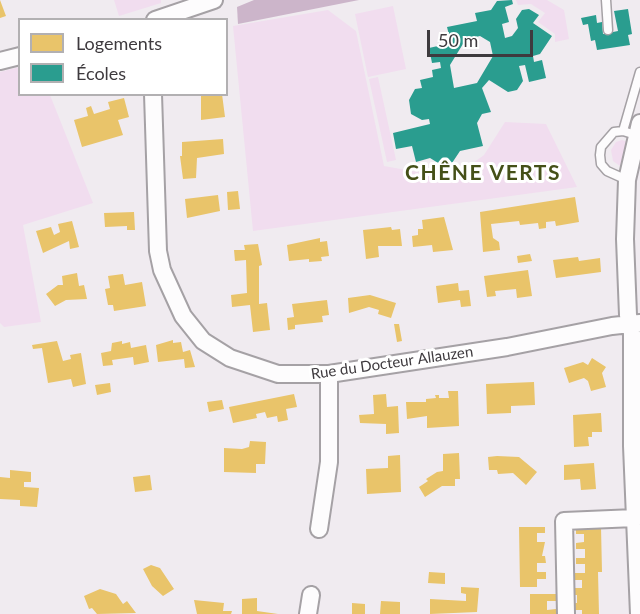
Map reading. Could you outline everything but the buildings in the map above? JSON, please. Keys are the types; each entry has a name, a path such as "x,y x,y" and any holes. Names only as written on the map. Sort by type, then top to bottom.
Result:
{"street":[{"path":"161,18 214,0"},
{"path":"0,61 18,56"},
{"name":"Rue du Docteur Allauzen","path":"153,96 159,261 172,297 183,316 203,341 230,358 278,374 329,374 491,350 635,324"},
{"path":"633,129 634,181 625,239 635,324 637,479 635,518 639,614"},
{"path":"319,529 329,462 329,374"},
{"path":"566,614 564,521 635,518"},
{"path":"308,614 311,595"}],"lane":[{"path":"606,0 608,30"},
{"path":"634,181 607,171 601,164 600,155 608,137 614,132 633,129 640,72"}],"shaded area":[{"path":"114,0 161,0 161,3 119,16"},
{"path":"254,0 359,0 238,24 237,7"},
{"path":"516,0 547,0 564,10 569,39 555,42 555,34 538,22 545,13 531,4 518,5"},
{"path":"393,6 406,69 368,77 355,14"},
{"path":"328,10 356,31 384,166 434,175 462,171 484,155 505,122 546,124 577,187 253,231 233,26"},
{"path":"18,67 18,96 50,96 93,203 23,225 41,322 4,327 0,323 0,72"},
{"path":"378,77 396,160 387,162 369,79"},
{"path":"622,140 628,142 620,166 613,161 611,150 616,142"}],"district":[{"name":"CHÊNE VERTS","path":"483,173"}]}
